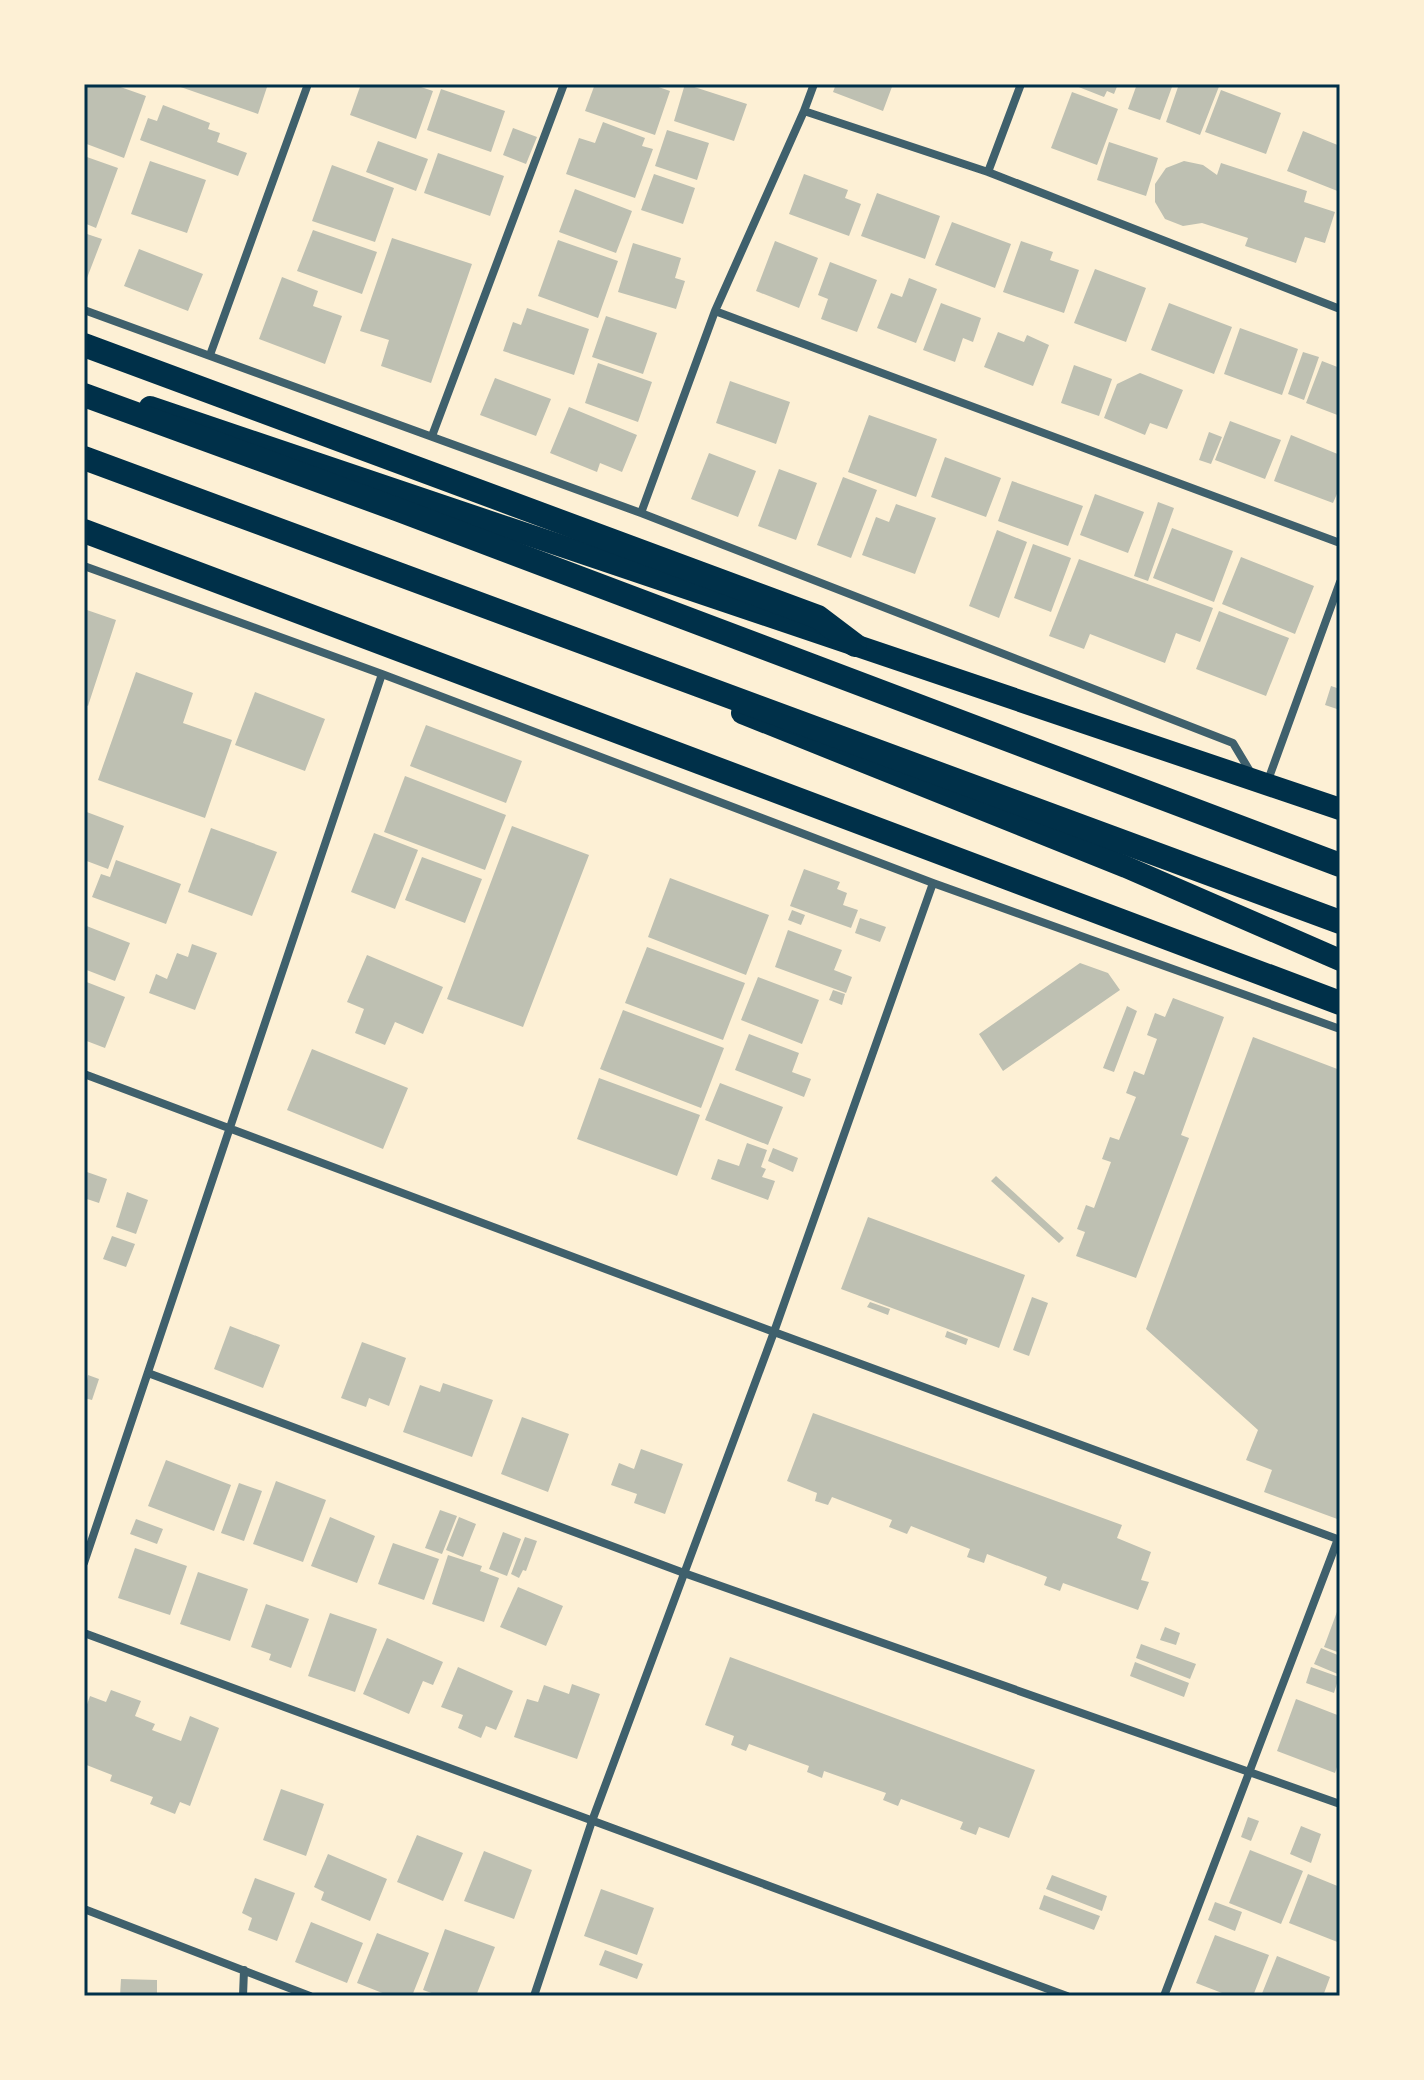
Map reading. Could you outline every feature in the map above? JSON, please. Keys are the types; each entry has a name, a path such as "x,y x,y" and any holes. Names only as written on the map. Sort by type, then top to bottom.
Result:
{"highway":[{"path":"84,345 818,617 855,645"},
{"path":"84,385 1340,809"},
{"path":"84,395 399,510 1340,865"},
{"path":"84,448 1126,867 1340,960"},
{"path":"84,458 1340,922"},
{"path":"84,531 1340,1003"}],"street":[{"path":"210,355 308,84"},
{"path":"432,436 564,84"},
{"path":"641,513 715,311 814,84"},
{"path":"988,172 1021,84"},
{"path":"804,111 988,172 1340,309"},
{"path":"84,310 641,513 1233,743 1260,782"},
{"path":"715,311 1340,543"},
{"path":"84,566 382,674 933,883 1340,1029"},
{"path":"1260,782 1340,582"},
{"path":"84,1563 382,674"},
{"path":"534,1996 592,1821 774,1332 933,883"},
{"path":"84,1074 1339,1540 1164,1996"},
{"path":"148,1373 684,1573 1340,1804"},
{"path":"84,1633 1067,1996"},
{"path":"84,1909 310,1996"},
{"path":"243,1996 244,1970"}],"building":[{"path":"84,84 112,84 146,96 124,158 84,143"},
{"path":"172,84 268,84 258,114"},
{"path":"361,84 412,84 433,91 416,139 350,115"},
{"path":"595,84 650,84 670,91 655,135 585,111"},
{"path":"685,84 747,104 734,141 674,121"},
{"path":"836,84 893,84 883,111 833,92"},
{"path":"1071,84 1118,84 1114,94 1107,91 1104,97"},
{"path":"1137,84 1173,84 1160,120 1128,109"},
{"path":"1179,84 1220,84 1200,135 1166,122"},
{"path":"441,89 505,111 491,152 427,130"},
{"path":"1221,90 1281,113 1266,154 1205,132"},
{"path":"1072,92 1118,109 1097,165 1051,148"},
{"path":"163,105 210,123 208,129 220,133 217,142 247,153 238,176 140,140 148,118 157,121"},
{"path":"603,122 645,138 642,146 653,149 635,198 566,174 579,138 595,143"},
{"path":"513,128 537,137 526,164 503,155"},
{"path":"667,130 709,143 697,180 655,166"},
{"path":"1303,131 1340,146 1340,192 1287,171"},
{"path":"378,141 428,159 416,191 366,172"},
{"path":"1109,142 1158,158 1146,196 1097,180"},
{"path":"438,153 504,176 490,216 424,193"},
{"path":"84,156 118,168 96,228 84,223"},
{"path":"150,161 206,180 187,233 131,214"},
{"path":"1184,161 1203,165 1217,175 1221,163 1307,191 1304,202 1335,212 1325,243 1305,237 1296,263 1245,246 1248,238 1202,223 1183,226 1165,219 1155,202 1155,184 1166,168"},
{"path":"332,165 394,188 375,242 312,221"},
{"path":"654,174 695,188 683,224 641,210"},
{"path":"804,174 848,190 845,198 861,204 849,236 789,214"},
{"path":"575,189 632,211 616,253 559,232"},
{"path":"877,193 940,216 925,259 861,236"},
{"path":"952,222 1011,244 995,288 935,265"},
{"path":"313,230 377,252 362,294 297,271"},
{"path":"84,233 102,239 87,278 84,277"},
{"path":"392,238 472,264 431,383 381,366 389,340 360,331"},
{"path":"558,240 618,261 598,318 538,296"},
{"path":"775,241 818,258 799,308 756,291"},
{"path":"1021,241 1053,252 1050,260 1079,270 1064,313 1003,292"},
{"path":"633,243 681,258 675,278 685,281 676,309 618,292"},
{"path":"139,249 203,274 188,311 124,286"},
{"path":"830,262 877,280 857,332 821,319 828,299 818,295"},
{"path":"1095,269 1146,288 1126,342 1074,323"},
{"path":"282,277 318,291 313,306 342,316 325,364 259,339"},
{"path":"909,278 937,289 916,343 877,328 891,293 902,297"},
{"path":"941,303 981,318 973,342 963,338 955,362 923,350"},
{"path":"1169,303 1232,327 1214,374 1151,350"},
{"path":"527,308 589,329 574,375 503,351 513,322 521,325"},
{"path":"606,316 657,333 643,374 592,357"},
{"path":"1240,328 1298,349 1282,395 1224,374"},
{"path":"998,332 1024,342 1027,335 1049,345 1033,386 984,367"},
{"path":"1303,352 1319,357 1304,400 1288,394"},
{"path":"1322,361 1340,368 1340,416 1306,403"},
{"path":"598,363 652,382 638,422 585,403"},
{"path":"1074,365 1112,379 1099,416 1061,403"},
{"path":"1140,373 1183,390 1167,429 1150,423 1145,435 1104,418 1117,384"},
{"path":"495,378 551,399 536,436 480,415"},
{"path":"730,381 790,402 776,444 716,423"},
{"path":"569,407 637,435 622,472 600,463 597,472 550,453"},
{"path":"869,415 937,439 916,497 848,472"},
{"path":"1230,421 1281,440 1265,479 1215,460"},
{"path":"1209,432 1222,437 1211,464 1199,460"},
{"path":"1291,435 1340,455 1340,487 1333,503 1274,481"},
{"path":"709,453 756,471 738,517 691,499"},
{"path":"945,457 1001,478 986,517 931,497"},
{"path":"779,469 817,483 796,540 758,526"},
{"path":"843,477 877,490 851,558 817,545"},
{"path":"1012,481 1083,506 1068,546 998,521"},
{"path":"1095,494 1144,512 1128,553 1080,535"},
{"path":"1158,502 1174,508 1148,581 1134,576"},
{"path":"896,504 936,518 915,574 862,555 876,517 889,522"},
{"path":"1172,528 1233,551 1214,602 1153,578"},
{"path":"997,530 1027,542 999,618 969,606"},
{"path":"1033,544 1071,558 1051,612 1014,598"},
{"path":"1241,557 1314,586 1295,634 1222,604"},
{"path":"1079,559 1213,608 1200,642 1176,633 1165,663 1090,634 1084,649 1049,636"},
{"path":"84,609 116,620 88,706 84,704"},
{"path":"1219,611 1289,638 1266,696 1196,669"},
{"path":"136,672 193,693 183,723 232,740 205,818 98,780"},
{"path":"1331,686 1340,689 1340,710 1325,705"},
{"path":"255,692 325,719 305,771 235,745"},
{"path":"426,725 522,761 506,803 410,766"},
{"path":"405,776 506,815 485,870 384,832"},
{"path":"84,811 124,826 108,869 84,860"},
{"path":"512,826 589,855 523,1027 447,999"},
{"path":"211,828 277,852 252,916 188,892"},
{"path":"374,833 418,850 395,909 351,892"},
{"path":"422,857 482,879 465,923 405,900"},
{"path":"116,860 181,884 166,924 92,897 101,874 110,877"},
{"path":"804,869 840,882 837,889 847,893 843,905 858,910 851,928 790,906"},
{"path":"670,878 769,915 746,975 648,937"},
{"path":"792,910 805,915 801,925 788,920"},
{"path":"860,918 886,927 880,942 855,933"},
{"path":"84,925 130,943 115,981 84,969"},
{"path":"788,930 842,950 834,970 852,977 846,993 775,967"},
{"path":"192,944 217,953 195,1010 149,993 156,974 167,979 177,953 188,957"},
{"path":"647,947 745,983 723,1040 625,1003"},
{"path":"367,955 443,987 423,1034 395,1022 385,1045 355,1033 364,1009 347,1002"},
{"path":"1080,963 1108,973 1120,990 1003,1071 979,1034"},
{"path":"758,977 819,1000 802,1044 741,1020"},
{"path":"84,981 125,997 105,1048 84,1040"},
{"path":"833,990 845,994 842,1005 829,1000"},
{"path":"1173,998 1224,1017 1181,1135 1189,1138 1136,1278 1076,1256 1085,1232 1077,1229 1086,1205 1094,1208 1111,1162 1102,1159 1110,1137 1119,1140 1136,1097 1126,1093 1134,1071 1144,1075 1157,1039 1147,1035 1155,1013 1165,1017"},
{"path":"1127,1006 1137,1011 1114,1072 1103,1068"},
{"path":"623,1010 724,1048 701,1108 600,1069"},
{"path":"749,1034 799,1053 792,1072 811,1079 804,1097 735,1070"},
{"path":"1253,1037 1340,1070 1340,1520 1264,1492 1272,1470 1246,1460 1258,1430 1146,1329"},
{"path":"312,1049 408,1088 383,1149 287,1110"},
{"path":"599,1078 700,1115 677,1176 577,1139"},
{"path":"720,1083 783,1107 768,1145 705,1120"},
{"path":"747,1143 767,1150 761,1167 766,1169 762,1177 775,1181 768,1200 711,1179 718,1159 739,1166"},
{"path":"773,1148 798,1158 793,1172 768,1161"},
{"path":"84,1171 107,1179 99,1203 84,1198"},
{"path":"996,1176 1064,1238 1059,1243 991,1181"},
{"path":"127,1192 148,1200 136,1234 116,1227"},
{"path":"868,1217 1025,1275 999,1348 841,1289"},
{"path":"112,1236 135,1244 126,1267 103,1259"},
{"path":"1032,1297 1048,1303 1029,1356 1013,1350"},
{"path":"870,1302 890,1309 888,1315 867,1307"},
{"path":"230,1326 280,1345 263,1388 214,1369"},
{"path":"947,1331 968,1339 966,1345 945,1337"},
{"path":"362,1342 406,1358 389,1406 369,1398 366,1407 341,1398"},
{"path":"88,1375 99,1379 92,1400 84,1398"},
{"path":"443,1383 493,1400 472,1457 403,1432 420,1385 440,1392"},
{"path":"813,1413 1122,1525 1117,1538 1151,1552 1141,1580 1149,1582 1138,1610 1063,1583 1060,1591 1044,1585 1047,1577 987,1554 984,1563 967,1557 970,1549 911,1526 907,1534 889,1527 892,1520 832,1497 828,1505 815,1501 817,1493 787,1481"},
{"path":"522,1417 569,1434 548,1492 501,1474"},
{"path":"641,1449 683,1464 665,1514 634,1503 637,1494 611,1485 619,1463 634,1469"},
{"path":"166,1460 231,1485 214,1531 148,1506"},
{"path":"276,1481 326,1500 303,1562 253,1544"},
{"path":"239,1483 262,1491 244,1541 221,1533"},
{"path":"440,1510 457,1516 442,1554 425,1548"},
{"path":"330,1517 375,1536 357,1583 311,1566"},
{"path":"459,1517 476,1524 463,1557 446,1550"},
{"path":"136,1519 163,1529 157,1544 130,1534"},
{"path":"503,1532 521,1539 507,1576 489,1569"},
{"path":"525,1537 537,1541 526,1571 523,1570 519,1578 511,1574"},
{"path":"393,1543 439,1559 424,1600 378,1584"},
{"path":"135,1548 187,1566 170,1615 118,1598"},
{"path":"448,1555 482,1566 480,1571 499,1578 484,1622 432,1604"},
{"path":"198,1572 248,1589 230,1641 180,1624"},
{"path":"518,1587 563,1606 546,1646 500,1627"},
{"path":"266,1604 309,1619 291,1668 269,1660 271,1654 251,1647"},
{"path":"1340,1610 1340,1653 1324,1647"},
{"path":"330,1613 377,1629 355,1692 308,1676"},
{"path":"1165,1627 1180,1633 1176,1645 1160,1640"},
{"path":"387,1638 443,1662 433,1685 423,1681 409,1714 363,1694"},
{"path":"1141,1644 1196,1664 1190,1679 1136,1658"},
{"path":"1321,1648 1340,1656 1340,1675 1314,1664"},
{"path":"730,1657 1035,1770 1009,1838 979,1827 976,1835 960,1829 963,1822 901,1799 898,1806 883,1800 886,1793 824,1771 822,1778 807,1772 809,1766 749,1744 746,1751 731,1745 734,1736 705,1725"},
{"path":"1135,1662 1189,1683 1184,1697 1130,1676"},
{"path":"458,1667 513,1691 496,1730 486,1726 481,1738 458,1728 463,1715 441,1707"},
{"path":"1311,1667 1339,1677 1334,1693 1306,1683"},
{"path":"572,1684 600,1694 577,1759 514,1737 527,1699 538,1702 544,1685 569,1694"},
{"path":"111,1690 141,1701 135,1716 155,1724 152,1730 181,1741 190,1716 219,1728 190,1806 180,1802 175,1814 150,1804 153,1797 110,1781 112,1775 84,1764 84,1713 90,1696 106,1702"},
{"path":"1296,1699 1340,1716 1340,1758 1335,1773 1277,1751"},
{"path":"281,1789 324,1804 306,1856 263,1840"},
{"path":"1248,1817 1259,1821 1251,1841 1241,1837"},
{"path":"1301,1826 1321,1834 1311,1863 1290,1854"},
{"path":"417,1835 463,1853 443,1901 397,1882"},
{"path":"1250,1850 1303,1871 1281,1924 1229,1903"},
{"path":"484,1851 532,1870 514,1919 464,1901"},
{"path":"328,1854 387,1879 370,1921 321,1900 324,1892 314,1887"},
{"path":"1308,1874 1340,1887 1340,1943 1289,1923"},
{"path":"1052,1875 1107,1896 1102,1911 1046,1889"},
{"path":"255,1878 295,1893 277,1941 248,1930 252,1918 242,1913"},
{"path":"601,1889 654,1908 637,1955 584,1936"},
{"path":"1044,1895 1100,1916 1094,1930 1039,1909"},
{"path":"1215,1902 1242,1912 1235,1931 1208,1920"},
{"path":"311,1922 363,1943 347,1983 295,1962"},
{"path":"445,1929 495,1947 476,1996 440,1996 423,1990"},
{"path":"377,1933 429,1953 412,1996 390,1996 357,1983"},
{"path":"1215,1935 1269,1955 1253,1996 1221,1996 1222,1993 1196,1983"},
{"path":"605,1950 643,1964 637,1979 599,1965"},
{"path":"1277,1956 1330,1977 1323,1996 1261,1996"},
{"path":"121,1979 157,1980 157,1996 120,1996"}]}
